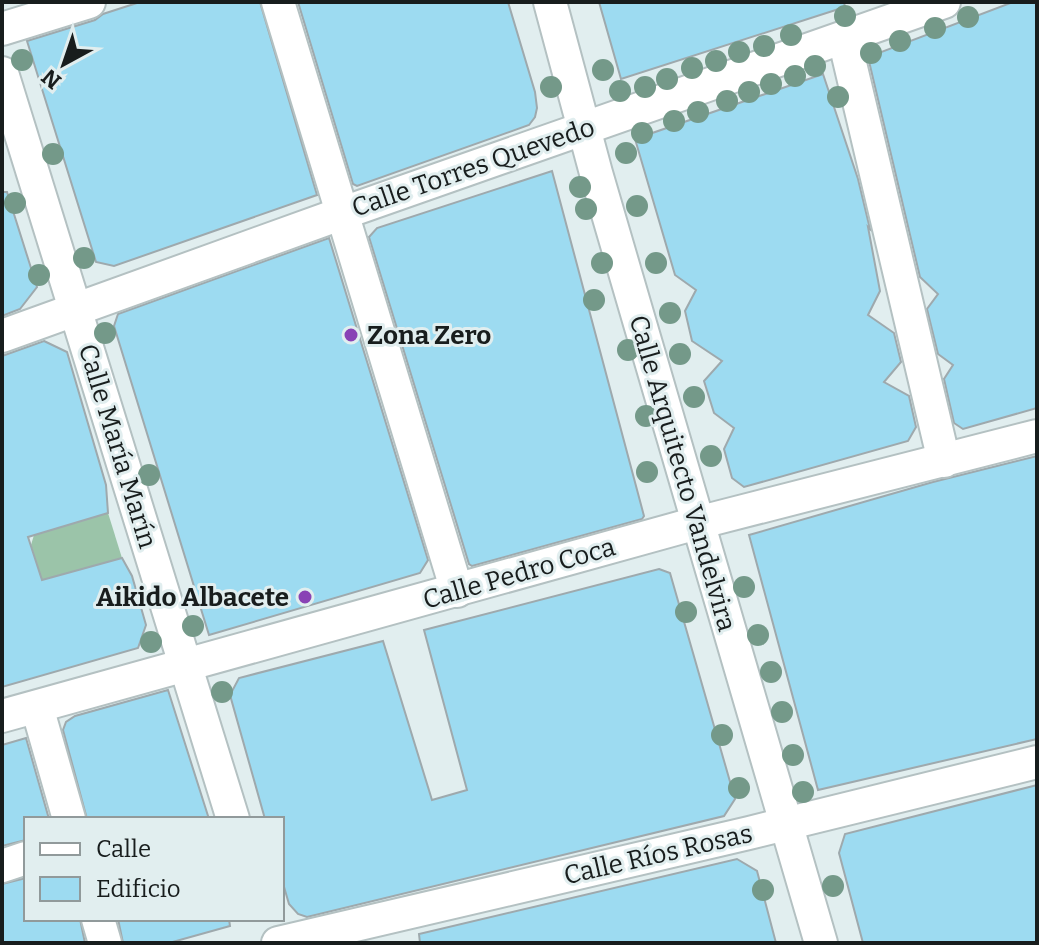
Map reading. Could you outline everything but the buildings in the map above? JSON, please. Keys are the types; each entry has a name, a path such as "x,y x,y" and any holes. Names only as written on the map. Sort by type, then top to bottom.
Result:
{"street":[{"path":"2,29 89,2"},
{"path":"278,2 457,591"},
{"name":"Calle Arquitecto Vandelvira","path":"550,2 583,128 821,943"},
{"name":"Calle Torres Quevedo","path":"2,336 944,2"},
{"path":"844,38 944,461"},
{"name":"Calle María Marín","path":"2,73 15,159 76,311 232,817"},
{"name":"Calle Pedro Coca","path":"2,716 697,523 1037,436"},
{"path":"37,707 68,817"},
{"name":"Calle Ríos Rosas","path":"278,943 1037,762"},
{"path":"2,866 24,859"},
{"path":"99,921 105,943"},
{"path":"264,921 271,943"}],"green space":[{"path":"108,513 122,558 42,580 31,545 34,535"}],"place":[{"name":"Zona Zero","path":"351,335"},
{"name":"Aikido Albacete","path":"305,597"}]}
